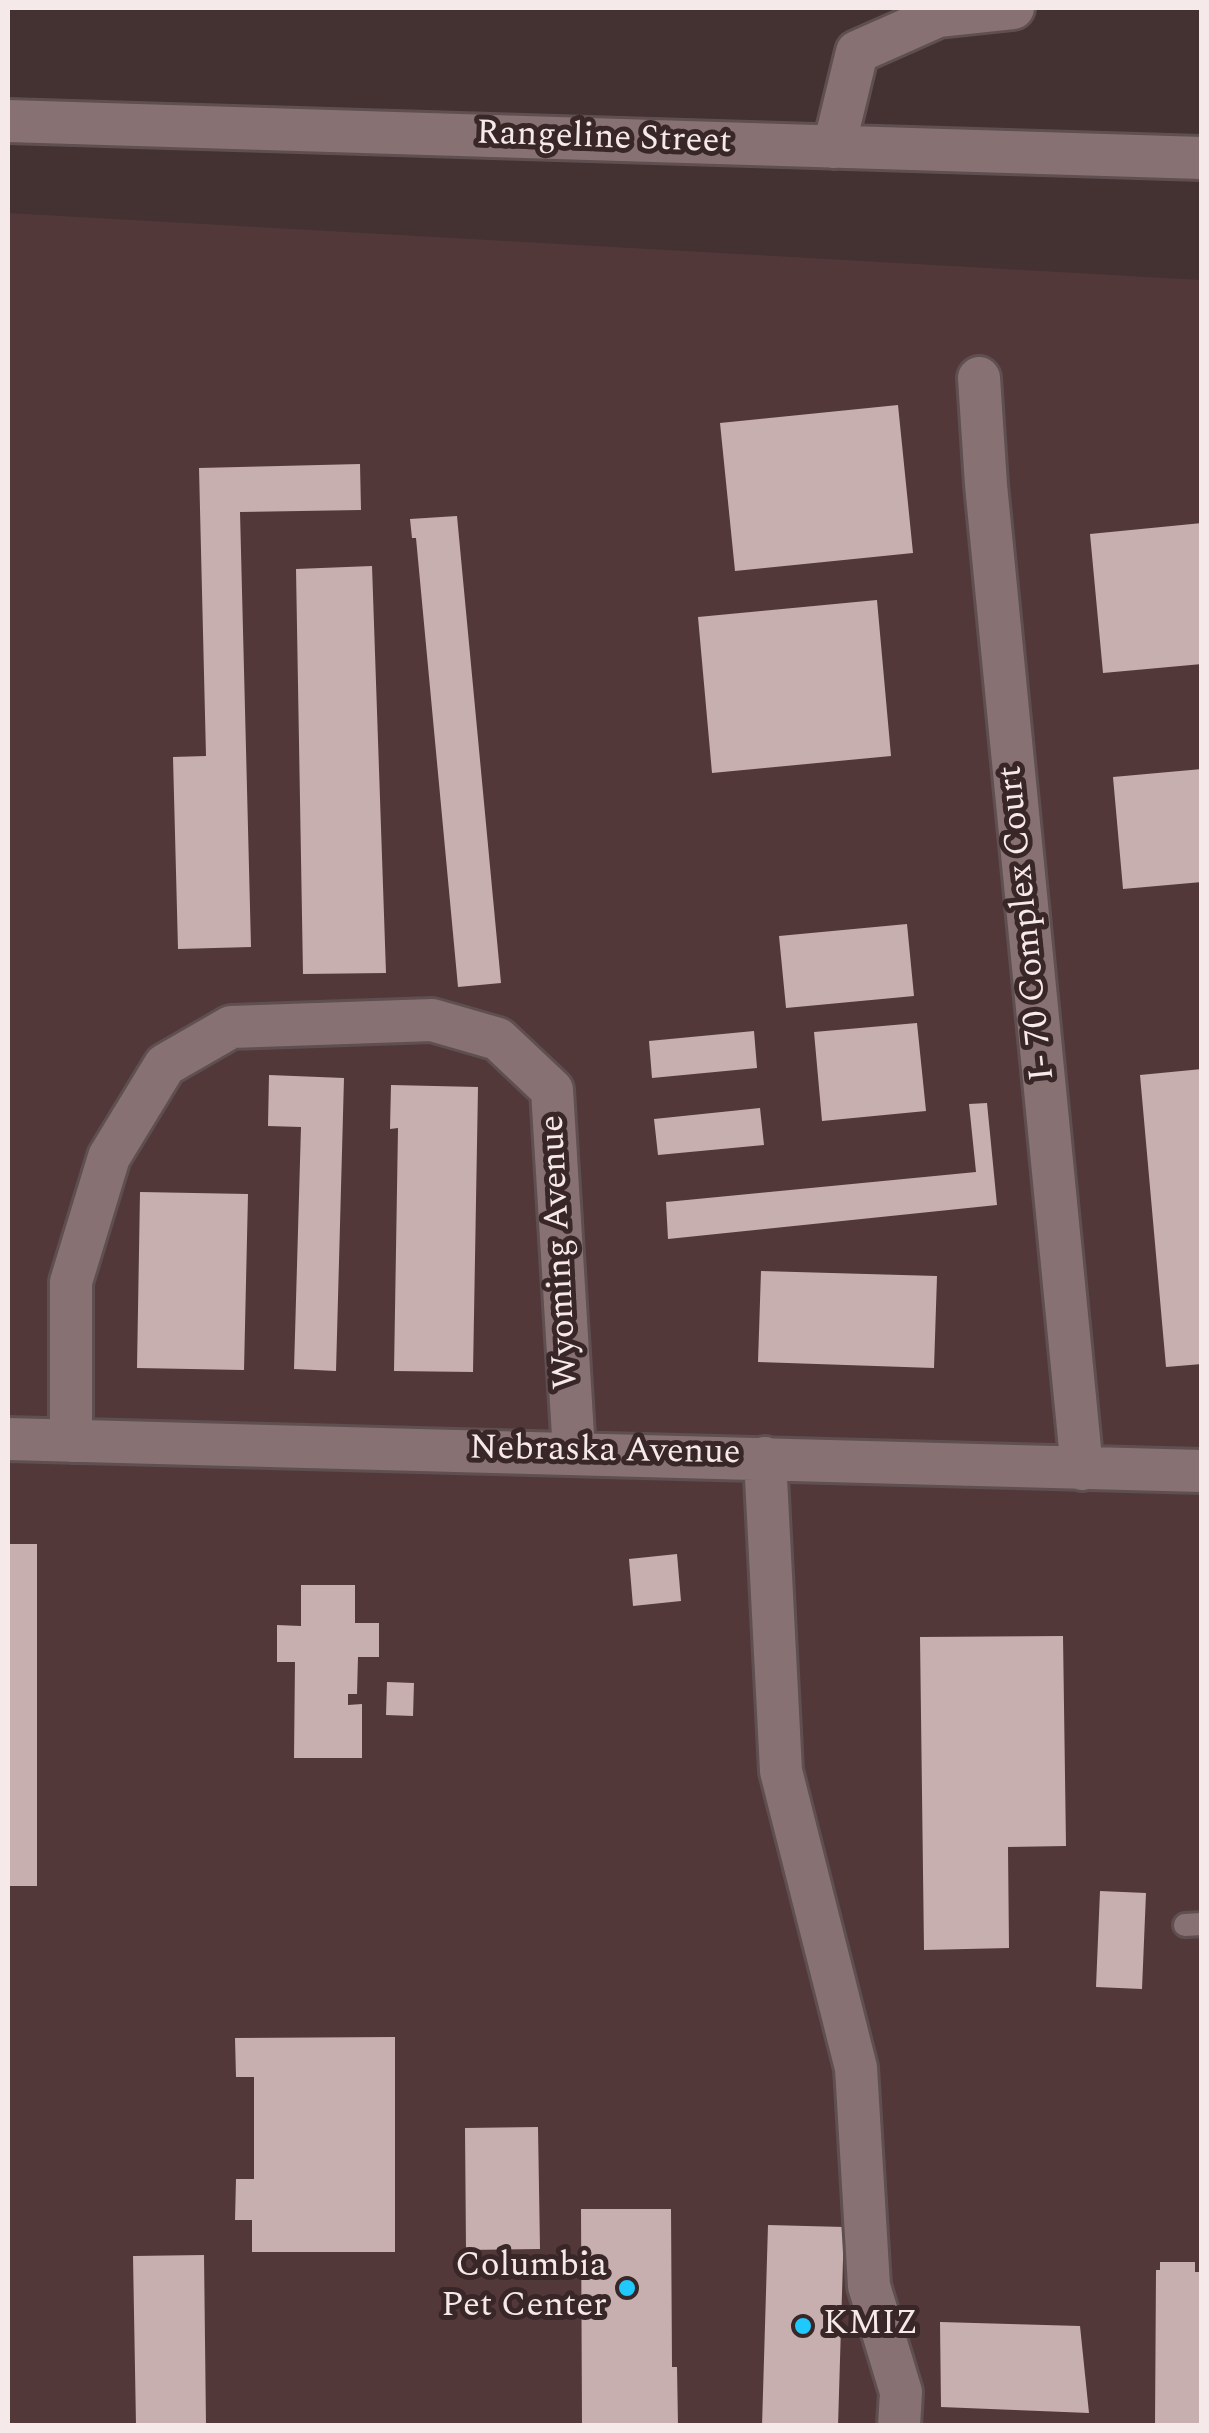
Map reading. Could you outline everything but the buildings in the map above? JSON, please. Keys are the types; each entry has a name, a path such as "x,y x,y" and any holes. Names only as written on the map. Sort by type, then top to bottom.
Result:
{"street":[{"path":"834,148 857,52 938,16 1013,8"},
{"name":"Rangeline Street","path":"8,121 1202,158"},
{"name":"I- 70 Complex Court","path":"979,378 1082,1469"},
{"name":"Wyoming Avenue","path":"71,1441 71,1282 109,1157 165,1065 231,1026 432,1020 498,1039 552,1090 574,1452"},
{"name":"Nebraska Avenue","path":"8,1439 1202,1471"},
{"path":"765,1458 781,1770 856,2068 869,2286 901,2392 899,2426"}],"shaded area":[{"path":"8,213 1201,280 1201,2425 8,2425"}],"place":[{"name":"Columbia Pet Center","path":"627,2288"},
{"name":"KMIZ","path":"803,2326"}]}
